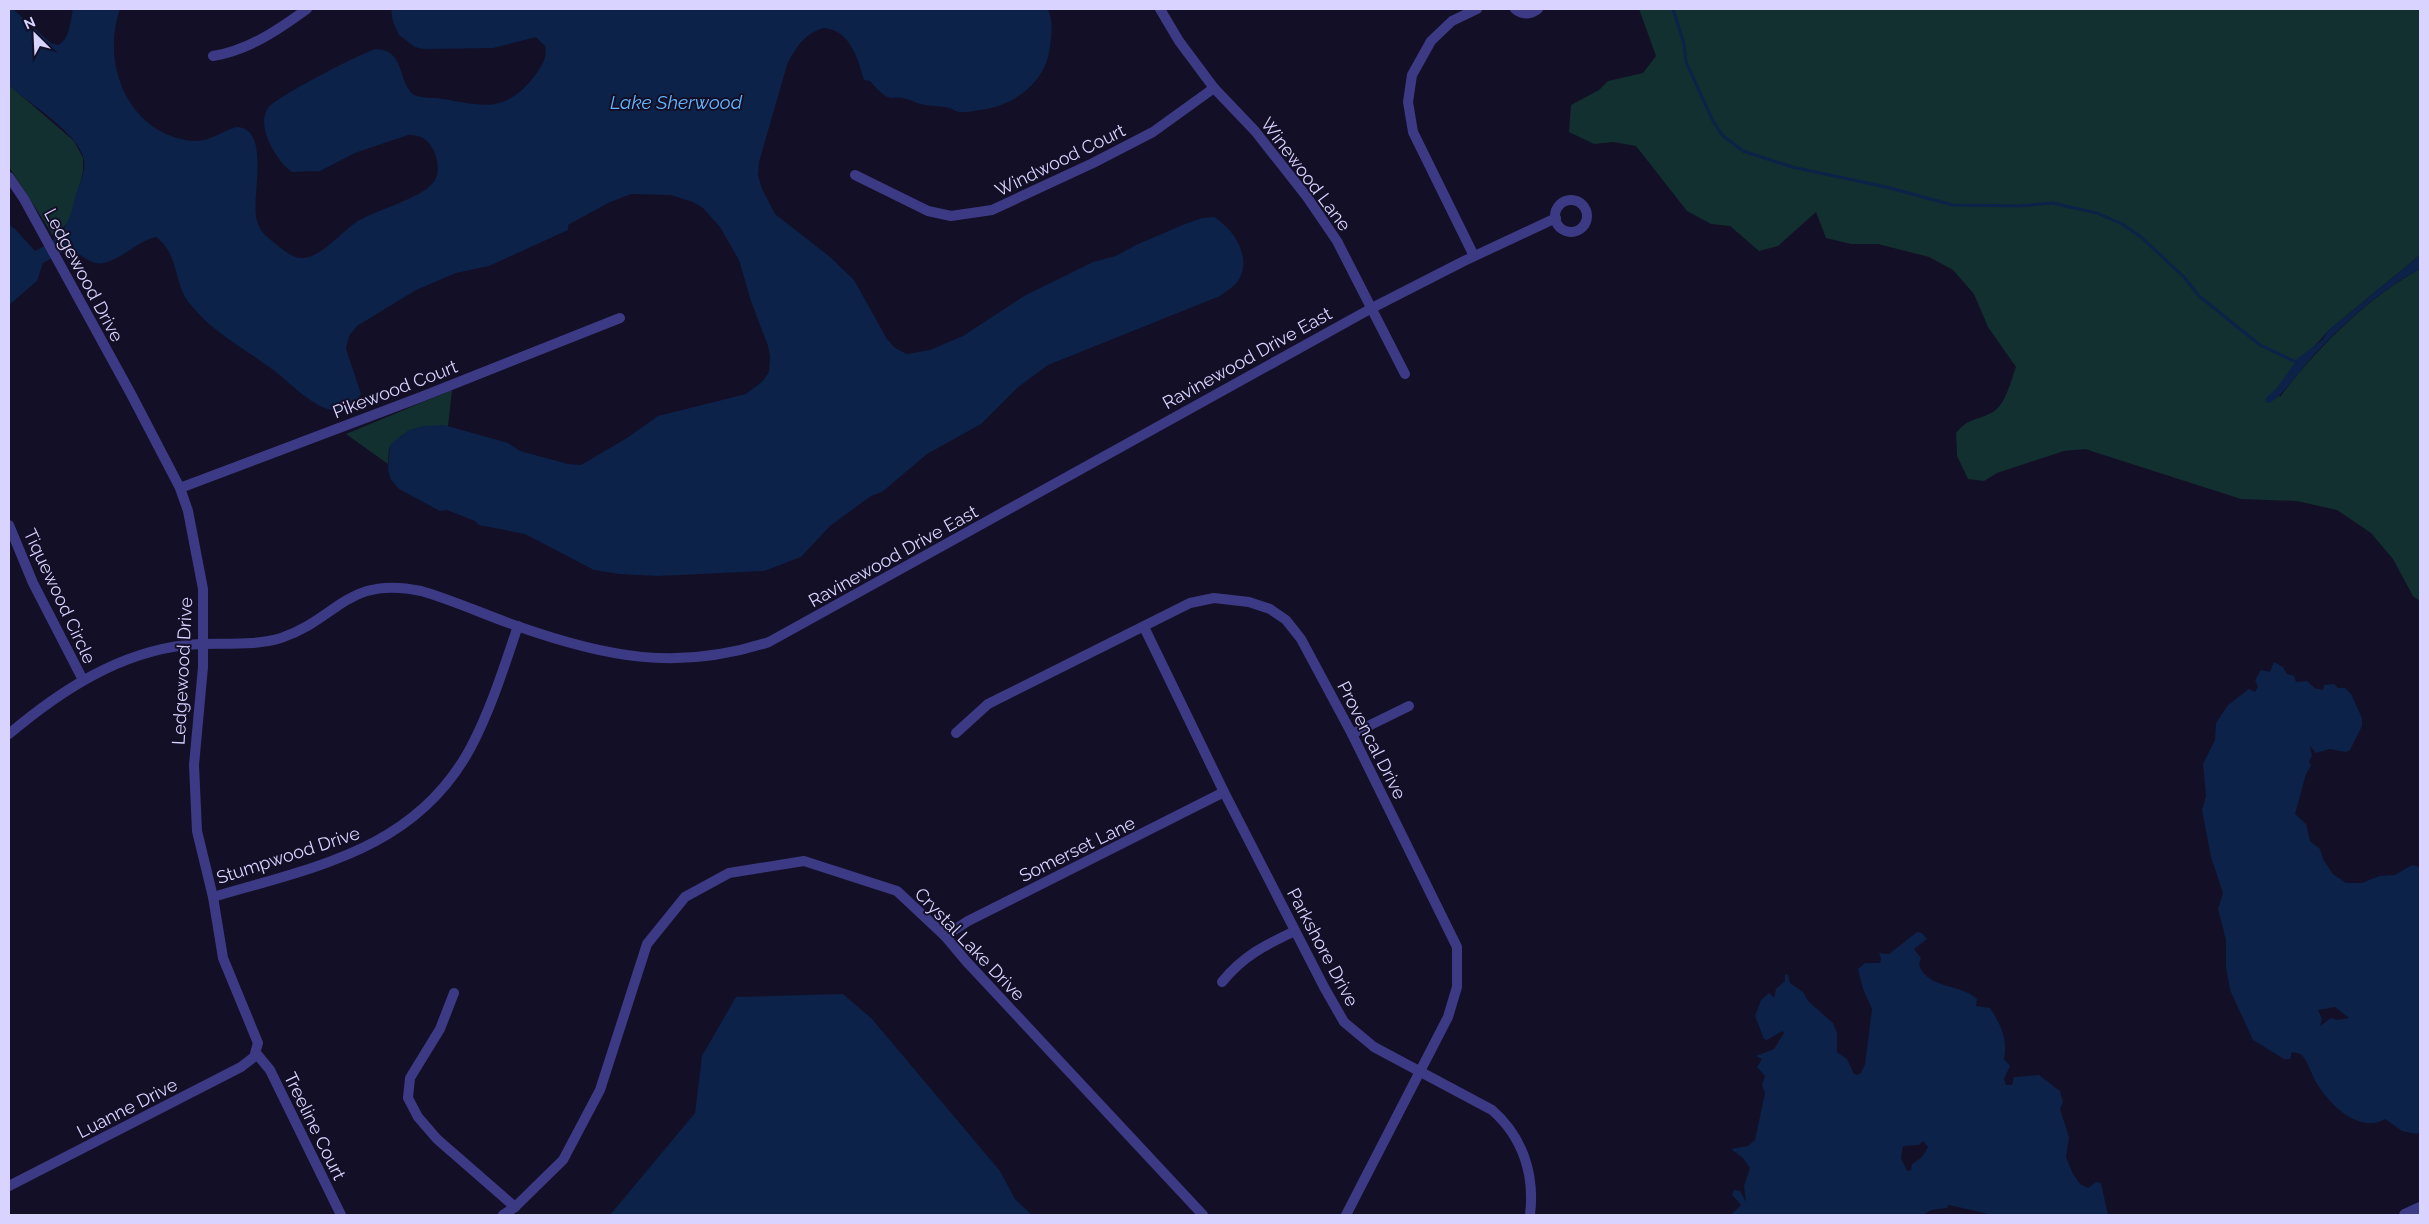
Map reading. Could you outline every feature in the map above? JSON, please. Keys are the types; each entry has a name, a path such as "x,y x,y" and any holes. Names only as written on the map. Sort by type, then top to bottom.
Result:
{"street":[{"path":"213,56 232,53 254,43 307,9"},
{"name":"Winewood Lane","path":"1160,9 1179,41 1214,88 1255,132 1307,197 1338,242 1405,374"},
{"path":"1474,256 1413,132 1408,102 1412,75 1431,41 1452,21 1477,9"},
{"path":"1515,9 1523,14 1532,13 1538,9"},
{"name":"Windwood Court","path":"855,175 928,211 951,216 992,210 1093,163 1153,132 1214,88"},
{"name":"Ledgewood Drive","path":"9,177 24,198 131,394 180,488 188,511 203,589 203,667 195,743 194,795 198,841 213,898 223,958 255,1033 258,1043 256,1053"},
{"name":"Ravinewood Drive East","path":"9,734 52,699 83,680 122,662 154,650 203,643 276,639 305,627 349,597 364,591 389,588 421,591 570,643 654,659 677,660 740,652 769,642 1372,308 1474,256 1556,218"},
{"name":"Pikewood Court","path":"180,488 421,397 620,318"},
{"name":"Tiquewood Circle","path":"9,525 33,583 83,680"},
{"name":"Provencal Drive","path":"956,733 988,704 1190,603 1214,598 1249,602 1270,609 1286,620 1301,639 1352,734 1457,947 1457,987 1448,1017 1346,1215"},
{"name":"Stumpwood Drive","path":"213,898 356,852 393,831 424,808 449,781 471,747 485,716 518,626"},
{"name":"Parkshore Drive","path":"1144,627 1224,792 1344,1022 1374,1047 1492,1110 1508,1124 1528,1164 1532,1196 1530,1215"},
{"path":"1352,734 1409,706"},
{"name":"Somerset Lane","path":"945,936 968,921 1224,792"},
{"name":"Crystal Lake Drive","path":"503,1215 515,1208 563,1160 600,1090 647,944 685,897 729,872 804,861 897,891 945,936 972,968 1203,1215"},
{"path":"1222,982 1235,965 1250,954 1295,931"},
{"path":"454,993 440,1029 410,1078 408,1098 418,1117 437,1139 515,1208"},
{"name":"Luanne Drive","path":"9,1186 241,1067 256,1053"},
{"name":"Treeline Court","path":"256,1053 270,1070 341,1215"},
{"path":"2405,1215 2420,1208"}],"green space":[{"path":"1639,9 2420,9 2420,255 2329,330 2277,388 2280,397 2309,361 2362,309 2401,280 2420,269 2420,601 2413,596 2393,559 2371,533 2337,510 2297,501 2241,499 2085,449 2064,451 1997,473 1984,481 1968,479 1957,456 1956,433 1965,424 1998,408 2016,367 1988,327 1974,294 1953,270 1929,257 1878,244 1851,244 1826,238 1816,212 1778,246 1759,251 1730,226 1711,224 1687,211 1636,146 1613,142 1594,144 1569,132 1571,105 1599,90 1608,81 1643,73 1656,56"},
{"path":"9,85 74,141 83,158 83,172 70,221 61,229 60,236 56,240 9,167"},
{"path":"452,390 448,426 422,427 408,432 389,448 388,464 346,434"}],"water":[{"name":"Lake Sherwood","path":"9,9 13,9 51,43 58,45 62,43 67,35 73,9 120,9 115,31 114,53 118,75 126,95 138,113 154,127 174,137 197,141 202,141 237,127 248,131 254,139 257,152 256,211 258,225 270,239 285,251 295,257 302,258 317,254 358,221 426,189 437,176 437,162 433,149 426,140 408,135 355,153 320,171 292,172 274,152 266,134 265,116 268,108 274,102 319,76 376,49 386,51 397,61 405,82 414,95 472,104 495,104 506,101 526,86 538,71 545,57 545,46 536,37 493,48 423,49 415,47 399,35 393,22 391,9 1048,9 1052,27 1050,46 1042,71 1035,81 1016,98 1004,104 967,112 959,112 949,108 921,104 905,98 891,98 883,95 870,81 864,80 856,55 840,34 824,28 806,37 797,47 787,65 759,162 758,175 762,189 775,214 830,257 854,280 887,339 895,348 907,354 930,350 963,336 1024,296 1093,262 1116,256 1136,245 1202,218 1214,217 1234,236 1242,254 1242,272 1238,281 1220,296 1048,365 1017,388 981,424 927,454 882,492 871,496 830,526 801,557 764,571 657,576 619,574 594,570 525,534 479,525 475,521 447,510 440,511 399,489 391,480 388,470 390,445 409,430 423,426 444,425 508,443 520,451 568,464 581,465 627,438 658,416 746,394 762,382 769,372 770,356 739,260 720,227 703,208 693,202 671,195 631,194 608,203 568,225 568,230 489,266 456,273 416,290 357,326 349,336 346,349 361,394 353,404 341,410 326,408 303,395 276,372 209,324 199,314 190,304 181,288 169,252 156,237 104,263 95,263 71,251 60,253 43,263 37,281 9,305 9,225 35,251 58,236 70,217 83,175 84,160 80,150 64,130 9,85"},
{"path":"2420,255 2420,269 2378,296 2349,320 2313,356 2280,395 2269,403 2265,402 2266,398 2277,388 2298,358 2322,340 2329,330"},
{"path":"2274,662 2283,667 2287,674 2294,676 2296,682 2307,681 2315,688 2323,690 2324,685 2334,684 2338,688 2345,688 2351,694 2362,718 2362,726 2350,750 2346,752 2330,749 2316,753 2310,746 2312,756 2309,761 2311,766 2306,774 2295,814 2306,824 2310,841 2320,849 2323,859 2333,874 2346,883 2362,883 2379,876 2395,875 2412,865 2420,867 2420,1132 2417,1134 2402,1131 2385,1119 2375,1123 2356,1120 2338,1109 2317,1084 2301,1054 2292,1052 2290,1059 2284,1059 2253,1040 2230,990 2226,967 2226,940 2218,909 2223,893 2211,857 2202,810 2206,796 2203,764 2215,740 2216,723 2228,705 2249,689 2255,692 2258,687 2255,680 2261,670 2270,672","holes":["2335,1007 2349,1018 2337,1020 2331,1018 2320,1026 2322,1019 2318,1010"]},
{"path":"1917,932 1922,933 1927,939 1914,949 1921,958 1919,965 1924,973 1937,983 1970,994 1977,999 1976,1006 1990,1008 1997,1020 2003,1032 2005,1045 2004,1059 2010,1066 2004,1079 2006,1085 2012,1085 2014,1077 2039,1075 2060,1091 2063,1102 2060,1109 2069,1137 2066,1157 2073,1174 2080,1184 2088,1188 2096,1182 2101,1183 2108,1215 1993,1215 1949,1205 1947,1208 1931,1210 1923,1215 1731,1215 1741,1205 1732,1195 1734,1190 1740,1191 1746,1202 1744,1186 1750,1168 1743,1158 1731,1149 1748,1146 1755,1140 1765,1093 1762,1085 1765,1076 1757,1067 1762,1059 1756,1056 1774,1049 1784,1033 1782,1031 1767,1040 1764,1039 1755,1016 1761,1000 1769,993 1774,998 1776,989 1785,981 1785,974 1788,975 1790,983 1803,992 1808,1001 1833,1023 1837,1033 1837,1052 1847,1059 1854,1074 1857,1075 1861,1073 1865,1064 1872,1009 1863,989 1858,969 1865,963 1880,963 1879,953 1889,954","holes":["1923,1141 1928,1147 1922,1157 1912,1164 1911,1170 1907,1171 1901,1158 1903,1146 1919,1145"]},
{"path":"843,994 872,1019 1000,1171 1015,1199 1032,1215 610,1215 695,1113 702,1056 736,997"}],"waterway":[{"path":"1673,9 1684,44 1686,62 1713,121 1722,135 1743,151 1792,167 1886,187 1953,205 2019,206 2052,203 2097,213 2122,224 2141,237 2184,277 2199,296 2260,345 2296,362"}]}
